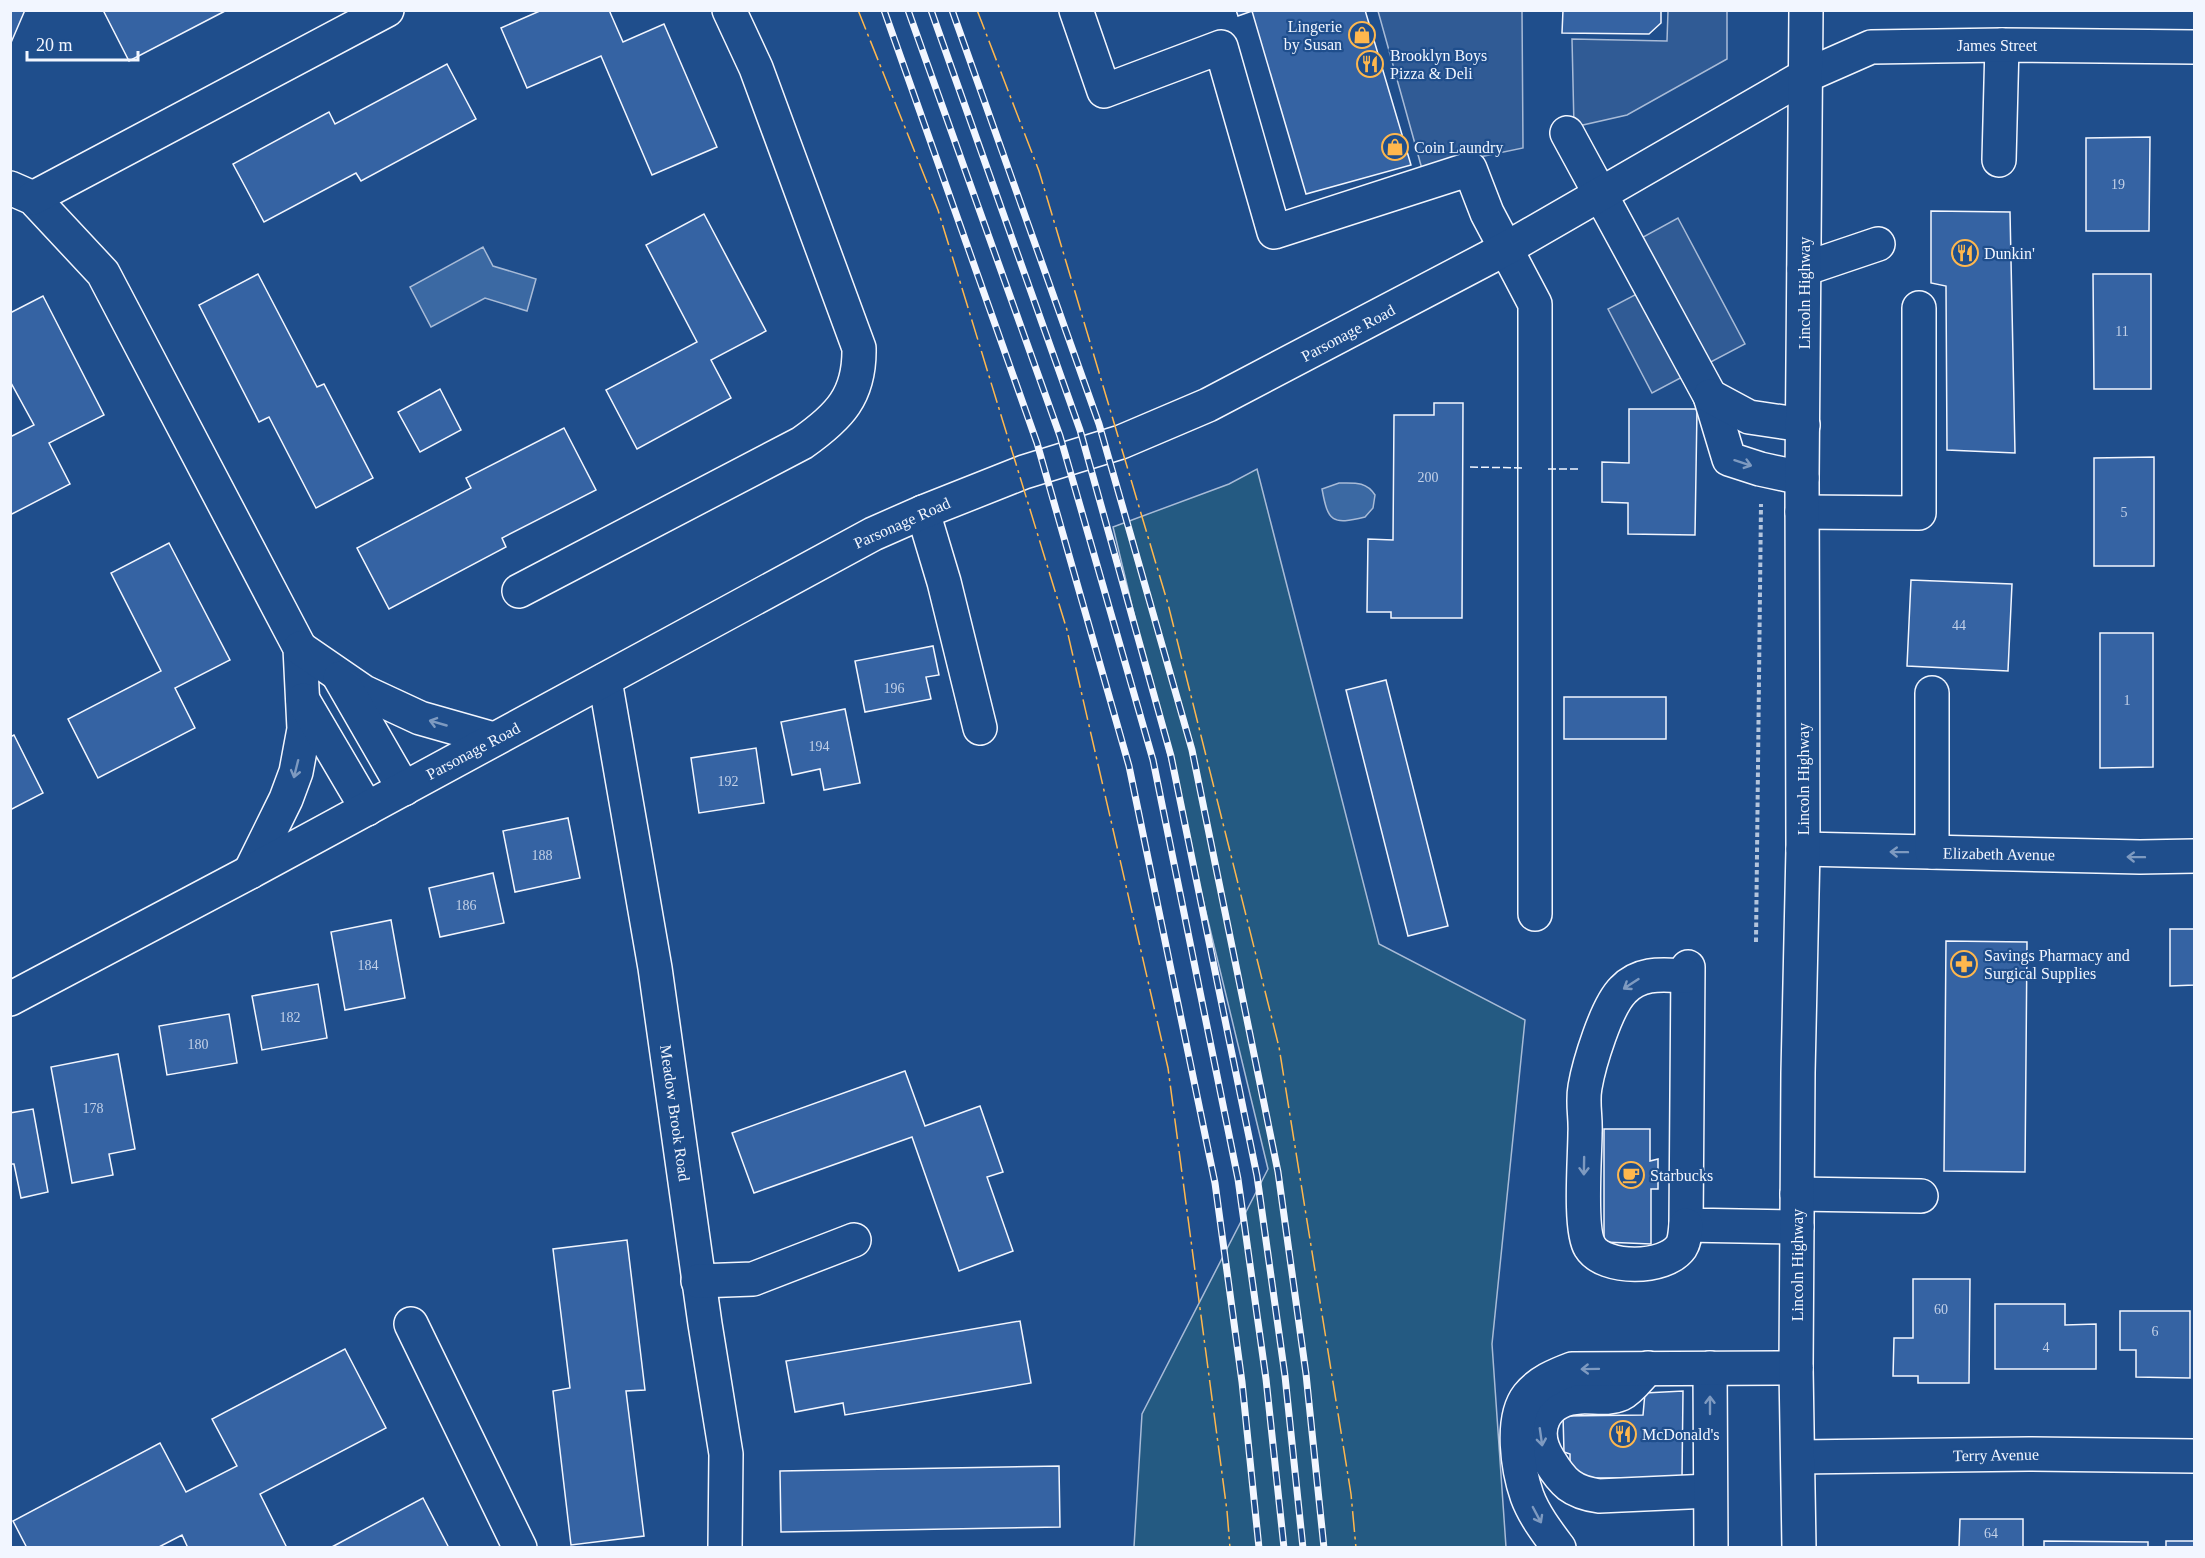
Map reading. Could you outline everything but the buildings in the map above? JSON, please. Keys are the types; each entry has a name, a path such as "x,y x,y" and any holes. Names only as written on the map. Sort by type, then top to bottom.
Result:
{"street":[{"path":"250,872 286,799 296,772 304,729 300,648 103,273 22,193 387,10"},
{"path":"519,591 802,443 823,429 841,410 853,389 859,369 859,348 756,68 729,10"},
{"path":"1076,10 1104,91 1221,47 1274,232 1470,169 1487,213 1535,304 1535,914"},
{"name":"Lincoln Highway","path":"1799,1548 1796,1368 1803,849 1802,478 1806,10"},
{"path":"1999,160 2002,45"},
{"name":"James Street","path":"1805,76 1871,47 2002,45 2194,47"},
{"name":"Parsonage Road","path":"10,999 250,872 873,534 1024,472 1121,442 1208,405 1507,248 1805,76"},
{"path":"1567,133 1710,396 1729,459 1760,469 1802,478"},
{"path":"1804,269 1878,244"},
{"path":"1802,512 1919,513 1919,308"},
{"path":"1710,396 1749,417 1803,425"},
{"path":"923,512 945,582 980,728"},
{"path":"300,648 364,692 420,718 494,739"},
{"path":"339,676 404,789"},
{"name":"Meadow Brook Road","path":"605,680 655,968 698,1281 726,1454 725,1548"},
{"path":"1932,693 1932,852"},
{"path":"302,699 366,808"},
{"name":"Elizabeth Avenue","path":"1803,849 2140,857 2194,856"},
{"path":"1688,971 1686,1225 1685,1239 1681,1248 1670,1257 1649,1264 1634,1264 1606,1258 1590,1249 1586,1239 1584,1201 1586,1135 1583,1100 1589,1067 1615,999 1624,988 1636,980 1650,975 1688,971"},
{"path":"1797,1194 1921,1197"},
{"path":"1686,1225 1797,1227"},
{"path":"698,1281 753,1279 854,1240"},
{"path":"411,1324 520,1548"},
{"path":"1648,1368 1623,1393 1607,1398 1578,1397 1562,1402 1547,1412 1540,1425 1541,1441 1546,1456 1572,1490 1586,1494 1599,1496 1710,1491"},
{"path":"1710,1368 1711,1548"},
{"path":"1559,1548 1543,1527 1527,1497 1517,1442 1521,1409 1528,1396 1544,1382 1572,1369 1796,1368"},
{"name":"Terry Avenue","path":"1798,1456 2029,1454 2194,1456"}],"path":[{"path":"1756,942 1761,495"}],"shaded area":[{"path":"1378,11 1522,11 1523,148 1422,169"},
{"path":"1668,11 1727,11 1727,59 1627,115 1574,127 1572,39 1667,41"},
{"path":"1678,218 1745,344 1652,393 1608,309 1656,284 1634,242"},
{"path":"483,247 493,266 536,279 527,311 485,298 431,327 410,287"},
{"path":"1257,469 1379,944 1525,1020 1492,1344 1506,1547 1134,1547 1142,1414 1268,1169 1113,527 1229,484"},
{"path":"1339,483 1364,485 1375,495 1373,508 1365,517 1345,521 1333,518 1327,508 1322,489"}],"railway":[{"path":"884,10 1037,443 1129,766 1215,1183 1242,1382 1259,1548"},
{"path":"908,10 1060,436 1153,760 1238,1179 1266,1379 1284,1548"},
{"path":"931,10 1080,430 1171,756 1257,1176 1285,1376 1303,1548"},
{"path":"952,10 1099,424 1192,750 1278,1172 1306,1374 1324,1548"}],"fence":[{"path":"1470,467 1524,468"},
{"path":"1548,469 1578,469"}],"power":[{"path":"858,10 938,210 1067,630 1168,1068 1230,1548"},
{"path":"977,10 1039,171 1168,604 1279,1047 1351,1494 1356,1548"}],"place":[{"name":"Lingerie by Susan","path":"1362,35"},
{"name":"Brooklyn Boys Pizza & Deli","path":"1370,64"},
{"name":"Coin Laundry","path":"1395,147"},
{"name":"Dunkin'","path":"1965,253"},
{"name":"Savings Pharmacy and Surgical Supplies","path":"1964,964"},
{"name":"Starbucks","path":"1631,1175"},
{"name":"McDonald's","path":"1623,1434"}]}
